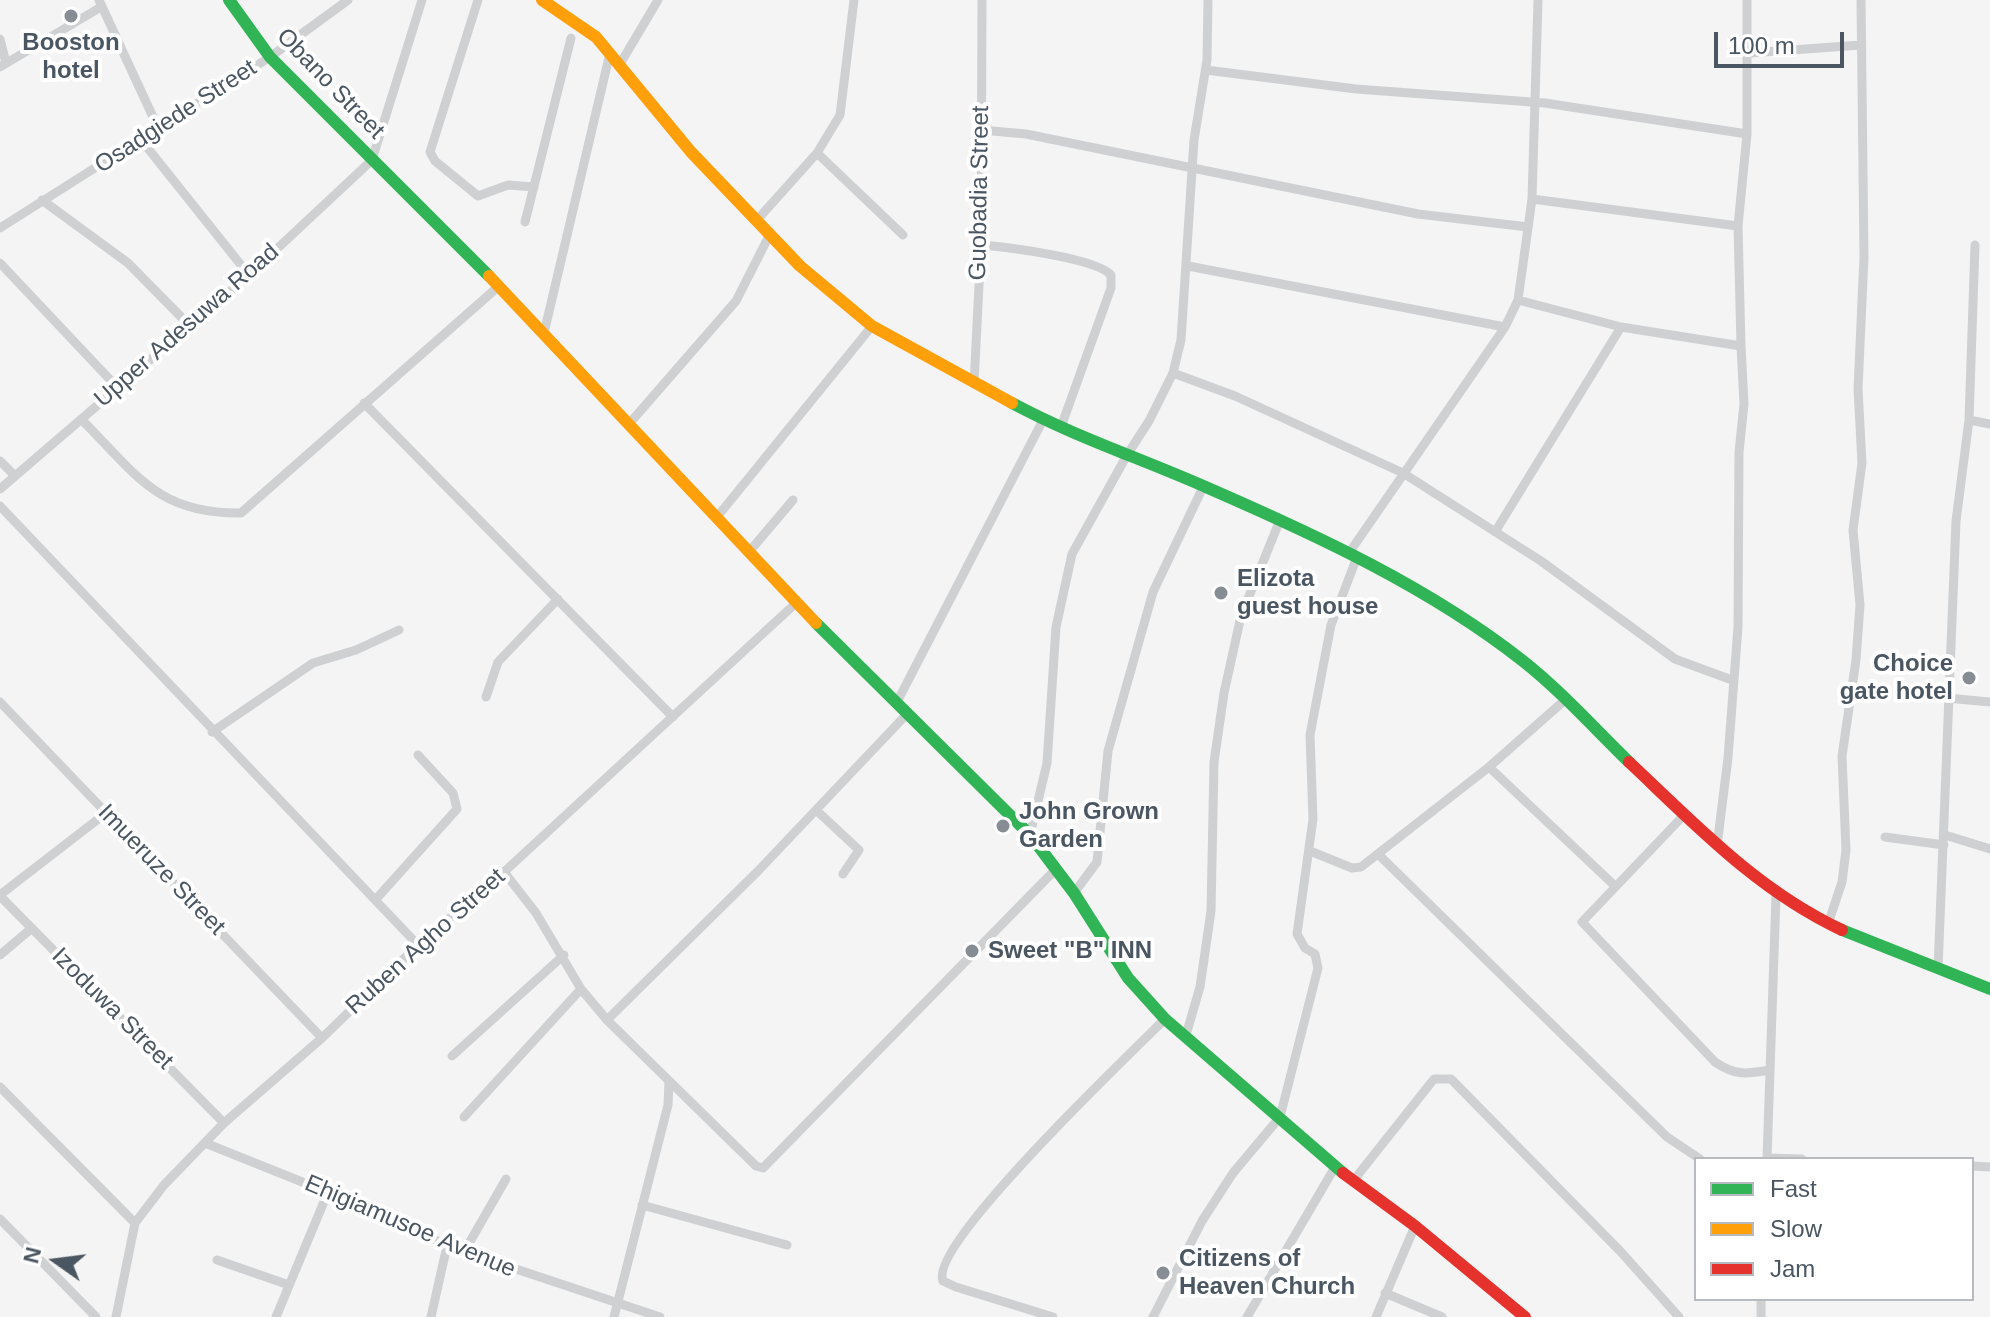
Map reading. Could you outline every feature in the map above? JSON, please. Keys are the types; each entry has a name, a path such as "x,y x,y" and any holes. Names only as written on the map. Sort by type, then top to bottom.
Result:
{"street":[{"name":"Obano Street","path":"229,0 270,57 499,286 796,603 1030,835 1074,893 1128,978 1165,1019 1335,1167 1415,1226 1512,1312 1525,1317"},
{"name":"Osadgiede Street","path":"0,228 159,130 270,57 348,0"},
{"path":"372,160 422,0"},
{"path":"478,0 430,142 430,152 453,177 478,196 508,185 534,187"},
{"path":"542,0 580,24 610,53 691,152 824,288 872,326 974,386 1043,420 1204,485 1353,555 1495,641 1565,700 1717,846 1776,896 1828,924 1990,989"},
{"path":"620,64 658,0"},
{"path":"757,220 817,153 844,105 854,0"},
{"name":"Guobadia Street","path":"974,386 981,245 982,0"},
{"path":"1030,835 1047,763 1050,672 1072,554 1149,421 1173,373 1181,340 1192,168 1206,70 1208,0"},
{"path":"1153,1317 1218,1197 1280,1117 1318,968 1315,954 1305,948 1297,934 1313,819 1310,735 1331,625 1353,555 1403,473 1505,327 1518,300 1532,199 1538,0"},
{"path":"1717,846 1728,758 1738,612 1739,452 1744,404 1738,226 1747,134 1750,53 1747,0"},
{"path":"1828,924 1842,882 1846,850 1842,756 1856,660 1860,605 1853,530 1862,463 1858,389 1864,257 1861,0"},
{"path":"0,39 3,65 100,4 159,130"},
{"path":"525,222 571,38"},
{"path":"1750,53 1861,45"},
{"path":"544,333 610,53"},
{"path":"1206,70 1356,89 1536,102 1747,134"},
{"path":"981,130 1026,134 1418,214 1528,227"},
{"path":"142,141 249,275"},
{"path":"817,153 903,235"},
{"name":"Upper Adesuwa Road","path":"0,489 116,386 249,275 372,160"},
{"path":"1532,199 1738,226"},
{"path":"42,200 128,263 189,325"},
{"path":"629,424 736,301 770,234"},
{"path":"981,245 1021,249 1097,267 1111,275 1111,288 1061,427"},
{"path":"1938,969 1956,521 1969,420 1975,245"},
{"path":"0,263 116,386"},
{"path":"1188,266 1505,327"},
{"path":"81,419 163,498 186,509 241,513 499,286"},
{"path":"1518,300 1621,327 1741,346"},
{"path":"717,517 872,326"},
{"path":"1495,532 1621,327"},
{"path":"1173,373 1235,396 1403,473 1495,532 1675,659 1732,680"},
{"path":"364,403 673,717"},
{"path":"896,704 1043,420"},
{"path":"1969,420 1990,424"},
{"path":"0,461 15,476"},
{"path":"1074,893 1097,862 1108,751 1153,592 1204,485"},
{"path":"749,552 793,500"},
{"path":"0,506 212,732 377,898 418,945"},
{"path":"1186,1035 1200,987 1211,911 1214,762 1224,693 1241,616 1280,520"},
{"path":"486,697 498,662 558,599"},
{"name":"Ruben Agho Street","path":"116,1317 135,1223 164,1185 224,1123 322,1038 418,945 504,872 796,603"},
{"path":"212,732 313,663 356,650 399,630"},
{"path":"1947,698 1990,702"},
{"path":"1310,851 1352,868 1361,867 1489,767 1565,700"},
{"name":"Imueruze Street","path":"0,702 322,1038"},
{"path":"607,1020 906,715"},
{"path":"377,898 457,809 453,793 418,755"},
{"path":"1489,767 1615,886"},
{"path":"816,810 859,850 843,874"},
{"path":"0,895 106,813"},
{"path":"1685,814 1582,922 1715,1062 1743,1075 1770,1070"},
{"path":"1885,837 1945,840 1990,849"},
{"path":"1379,855 1667,1137 1697,1157"},
{"path":"504,872 564,955 581,989 607,1020 756,1166 767,1166 1056,869"},
{"name":"Izoduwa Street","path":"0,895 224,1123"},
{"path":"1767,1157 1776,896"},
{"path":"0,955 32,928"},
{"path":"452,1056 564,955"},
{"path":"464,1117 581,989"},
{"path":"1053,1317 956,1287 943,1281 942,1267 974,1220 1046,1137 1165,1019"},
{"path":"1353,1181 1434,1079 1451,1079 1621,1252 1679,1317"},
{"path":"614,1317 668,1105 669,1081"},
{"path":"0,1087 135,1223"},
{"name":"Ehigiamusoe Avenue","path":"205,1143 392,1218 447,1246 660,1317"},
{"path":"1247,1317 1335,1167"},
{"path":"464,1252 506,1179"},
{"path":"276,1317 328,1192"},
{"path":"642,1205 787,1245"},
{"path":"0,1219 96,1317"},
{"path":"1376,1317 1415,1226"},
{"path":"431,1317 447,1246"},
{"path":"217,1260 289,1285"},
{"path":"1385,1293 1442,1317"}],"traffic: fast":[{"path":"229,0 270,57 489,276"},
{"path":"1012,403 1060,427 1290,524 1410,586 1487,634 1523,661 1629,762"},
{"path":"816,623 1030,835 1074,893 1128,978 1165,1019 1343,1173"},
{"path":"1842,930 1990,989"}],"traffic: slow":[{"path":"542,0 596,37 691,152 800,266 872,326 1012,403"},
{"path":"489,276 816,623"}],"traffic: jam":[{"path":"1629,762 1755,876 1782,896 1842,930"},
{"path":"1343,1173 1415,1226 1525,1317"}],"place":[{"name":"Booston hotel","path":"71,16"},
{"name":"Elizota guest house","path":"1221,593"},
{"name":"Choice gate hotel","path":"1969,678"},
{"name":"John Grown Garden","path":"1003,826"},
{"name":"Sweet \"B\" INN","path":"972,951"},
{"name":"Citizens of Heaven Church","path":"1163,1273"}]}
